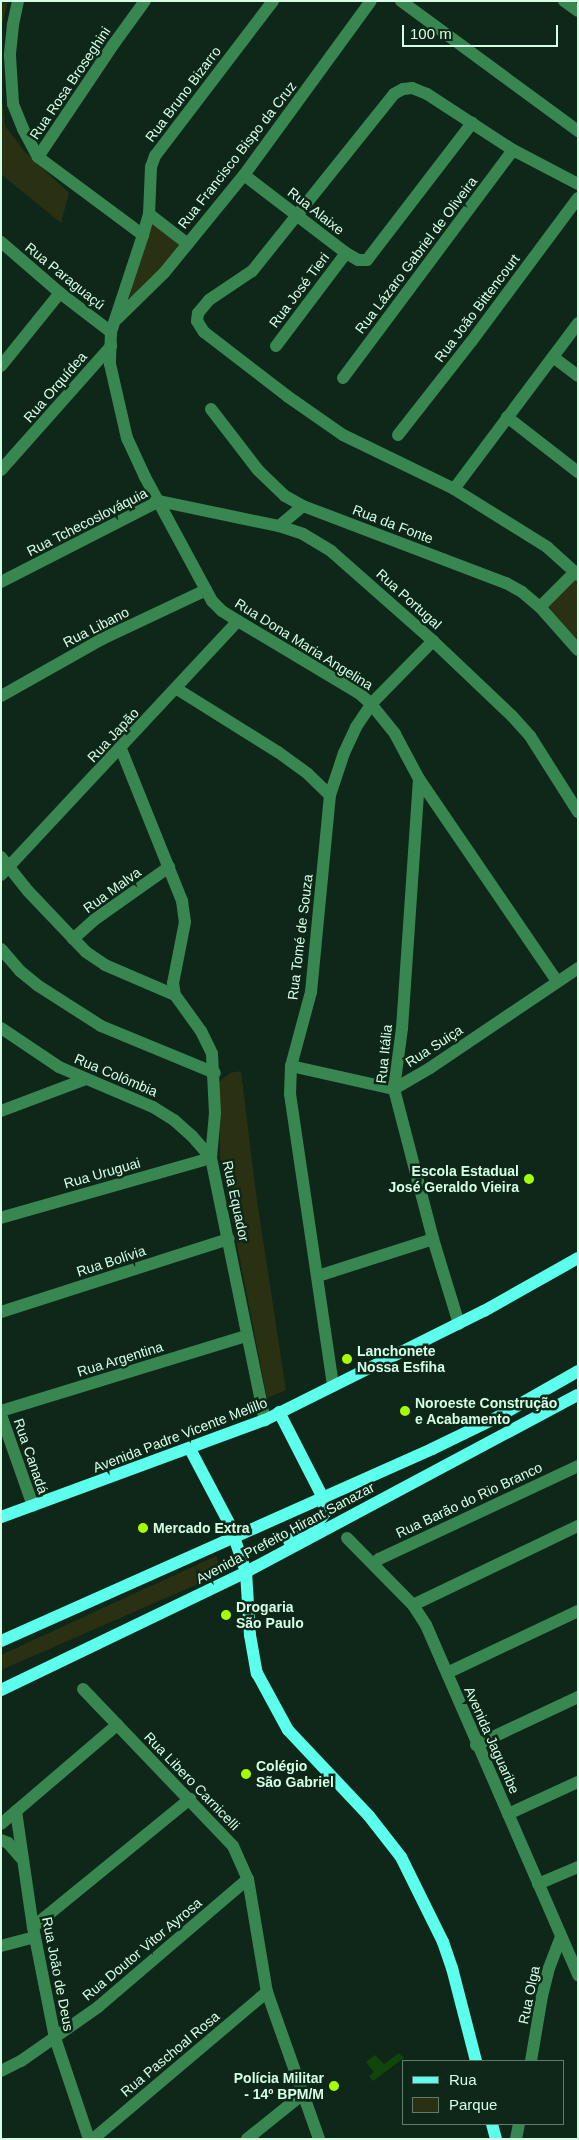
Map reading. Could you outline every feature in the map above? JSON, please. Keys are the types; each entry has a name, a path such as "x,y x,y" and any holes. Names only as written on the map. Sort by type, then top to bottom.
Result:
{"main road":[{"name":"Avenida Padre Vicente Melillo","path":"1,1517 265,1420 459,1324 578,1258"},
{"name":"Avenida Prefeito Hirant Sanazar","path":"1,1641 324,1498 494,1419 578,1370"},
{"name":"Avenida Prefeito Hirant Sanazar","path":"1,1690 246,1572 578,1395"},
{"path":"276,1556 284,1544 323,1517 325,1513 324,1498 279,1412"},
{"path":"190,1449 235,1537 246,1572 250,1635 257,1673 288,1730 369,1816 401,1856 443,1942 452,1968 476,2060"},
{"path":"1,1649 18,1634"},
{"path":"1,1679 22,1680"},
{"path":"492,2125 496,2139"}],"street":[{"path":"18,1 10,56 13,104 23,129 38,157 143,235"},
{"name":"Rua Rosa Broseghini","path":"38,157 112,45 145,1"},
{"name":"Rua Bruno Bizarro","path":"111,332 117,319 143,235 148,214 149,179 155,156 273,1"},
{"name":"Rua Francisco Bispo da Cruz","path":"117,319 146,292 244,175 372,1"},
{"path":"401,1 578,131"},
{"path":"564,1 578,11"},
{"path":"540,607 576,573 547,548 454,490 343,435 287,396 204,332 197,321 198,313 209,300 252,271 394,94 412,88 427,94 513,150 578,183"},
{"name":"Rua Alaixe","path":"244,175 346,253 358,260 367,260 472,123"},
{"name":"Rua Lázaro Gabriel de Oliveira","path":"343,378 513,150"},
{"name":"Rua João Bittencourt","path":"398,435 471,342 578,198"},
{"path":"148,214 188,244"},
{"name":"Rua Paraguaçú","path":"1,242 60,293 111,332"},
{"name":"Rua José Tieri","path":"276,346 346,253"},
{"path":"1,366 60,293"},
{"path":"454,490 578,323"},
{"name":"Rua Dona Maria Angelina","path":"111,332 110,346 114,382 127,438 206,590 222,611 360,694 371,704 395,734 419,778 557,982"},
{"name":"Rua Orquídea","path":"1,470 110,346"},
{"path":"553,357 578,376"},
{"name":"Rua da Fonte","path":"211,409 263,475 285,496 303,506 506,583 522,592 540,607 578,650"},
{"path":"507,417 578,472"},
{"name":"Rua Portugal","path":"159,501 279,526 303,534 331,550 433,641 512,716 530,736 578,812"},
{"name":"Rua Tchecoslováquia","path":"1,582 159,501"},
{"path":"279,526 303,506"},
{"name":"Rua Libano","path":"1,696 102,639 206,590"},
{"name":"Rua Japão","path":"5,872 177,689 238,621"},
{"name":"Rua Tomé de Souza","path":"332,1386 318,1276 290,1094 291,1066 311,992 330,795 344,753 356,727 371,704 433,641"},
{"path":"177,689 278,752 308,774 330,795"},
{"path":"1,857 5,872 86,952 105,965 175,995 174,970 182,942 185,922 182,901 120,749"},
{"name":"Rua Itália","path":"419,778 402,1028 394,1089 433,1239 459,1324"},
{"name":"Rua Malva","path":"73,939 109,910 169,867"},
{"path":"1,949 20,971 37,985 101,1026 215,1072"},
{"name":"Rua Suiça","path":"394,1089 430,1068 578,968"},
{"name":"Rua Equador","path":"175,995 201,1031 212,1054 215,1072 212,1158 265,1420"},
{"name":"Rua Colômbia","path":"1,1028 59,1067 152,1107 174,1120 203,1146 212,1158"},
{"path":"291,1066 394,1089"},
{"path":"1,1111 86,1079"},
{"name":"Rua Uruguai","path":"1,1218 212,1158"},
{"name":"Rua Bolívia","path":"1,1312 229,1239"},
{"path":"318,1276 433,1239"},
{"name":"Rua Argentina","path":"1,1411 247,1336"},
{"name":"Rua Canadá","path":"1,1415 33,1506"},
{"name":"Rua Barão do Rio Branco","path":"374,1564 378,1559 578,1466"},
{"path":"412,1605 578,1526"},
{"name":"Avenida Jaguaribe","path":"347,1538 412,1605 426,1625 476,1744 578,1975"},
{"path":"446,1673 578,1611"},
{"name":"Rua Libero Carnicelli","path":"83,1688 233,1846 248,1879 267,1992 320,2139"},
{"path":"476,1744 578,1697"},
{"path":"1,1824 117,1725"},
{"path":"508,1814 578,1782"},
{"path":"1,1946 34,1932 190,1799"},
{"name":"Rua João de Deus","path":"16,1811 21,1858 55,2038 91,2139"},
{"path":"1,1840 8,1843 21,1858"},
{"path":"538,1884 578,1867"},
{"name":"Rua Doutor Vitor Ayrosa","path":"1,2071 21,2061 98,2007 248,1879"},
{"name":"Rua Olga","path":"531,2060 542,1996 549,1968 561,1937"},
{"name":"Rua Paschoal Rosa","path":"91,2139 267,1992"},
{"path":"247,2139 303,2094"},
{"path":"516,2139 519,2125"}],"green space":[{"path":"1,1 8,1 1,28"},
{"path":"1,91 5,126 25,152 69,193 61,223 1,174"},
{"path":"149,218 184,245 128,303"},
{"path":"573,577 578,583 578,643 547,605"},
{"path":"241,1071 256,1194 286,1390 267,1398 220,1157 219,1082 230,1073"},
{"path":"216,1556 223,1573 1,1670 1,1655"}],"shaded area":[{"path":"399,2053 404,2058 373,2081 369,2076 374,2072 366,2062 375,2055 384,2064"}],"place":[{"name":"Escola Estadual José Geraldo Vieira","path":"529,1179"},
{"name":"Lanchonete Nossa Esfiha","path":"347,1359"},
{"name":"Noroeste Construção e Acabamento","path":"405,1411"},
{"name":"Mercado Extra","path":"143,1528"},
{"name":"Drogaria São Paulo","path":"226,1615"},
{"name":"Colégio São Gabriel","path":"246,1774"},
{"name":"Polícia Militar - 14º BPM/M","path":"334,2086"}]}
